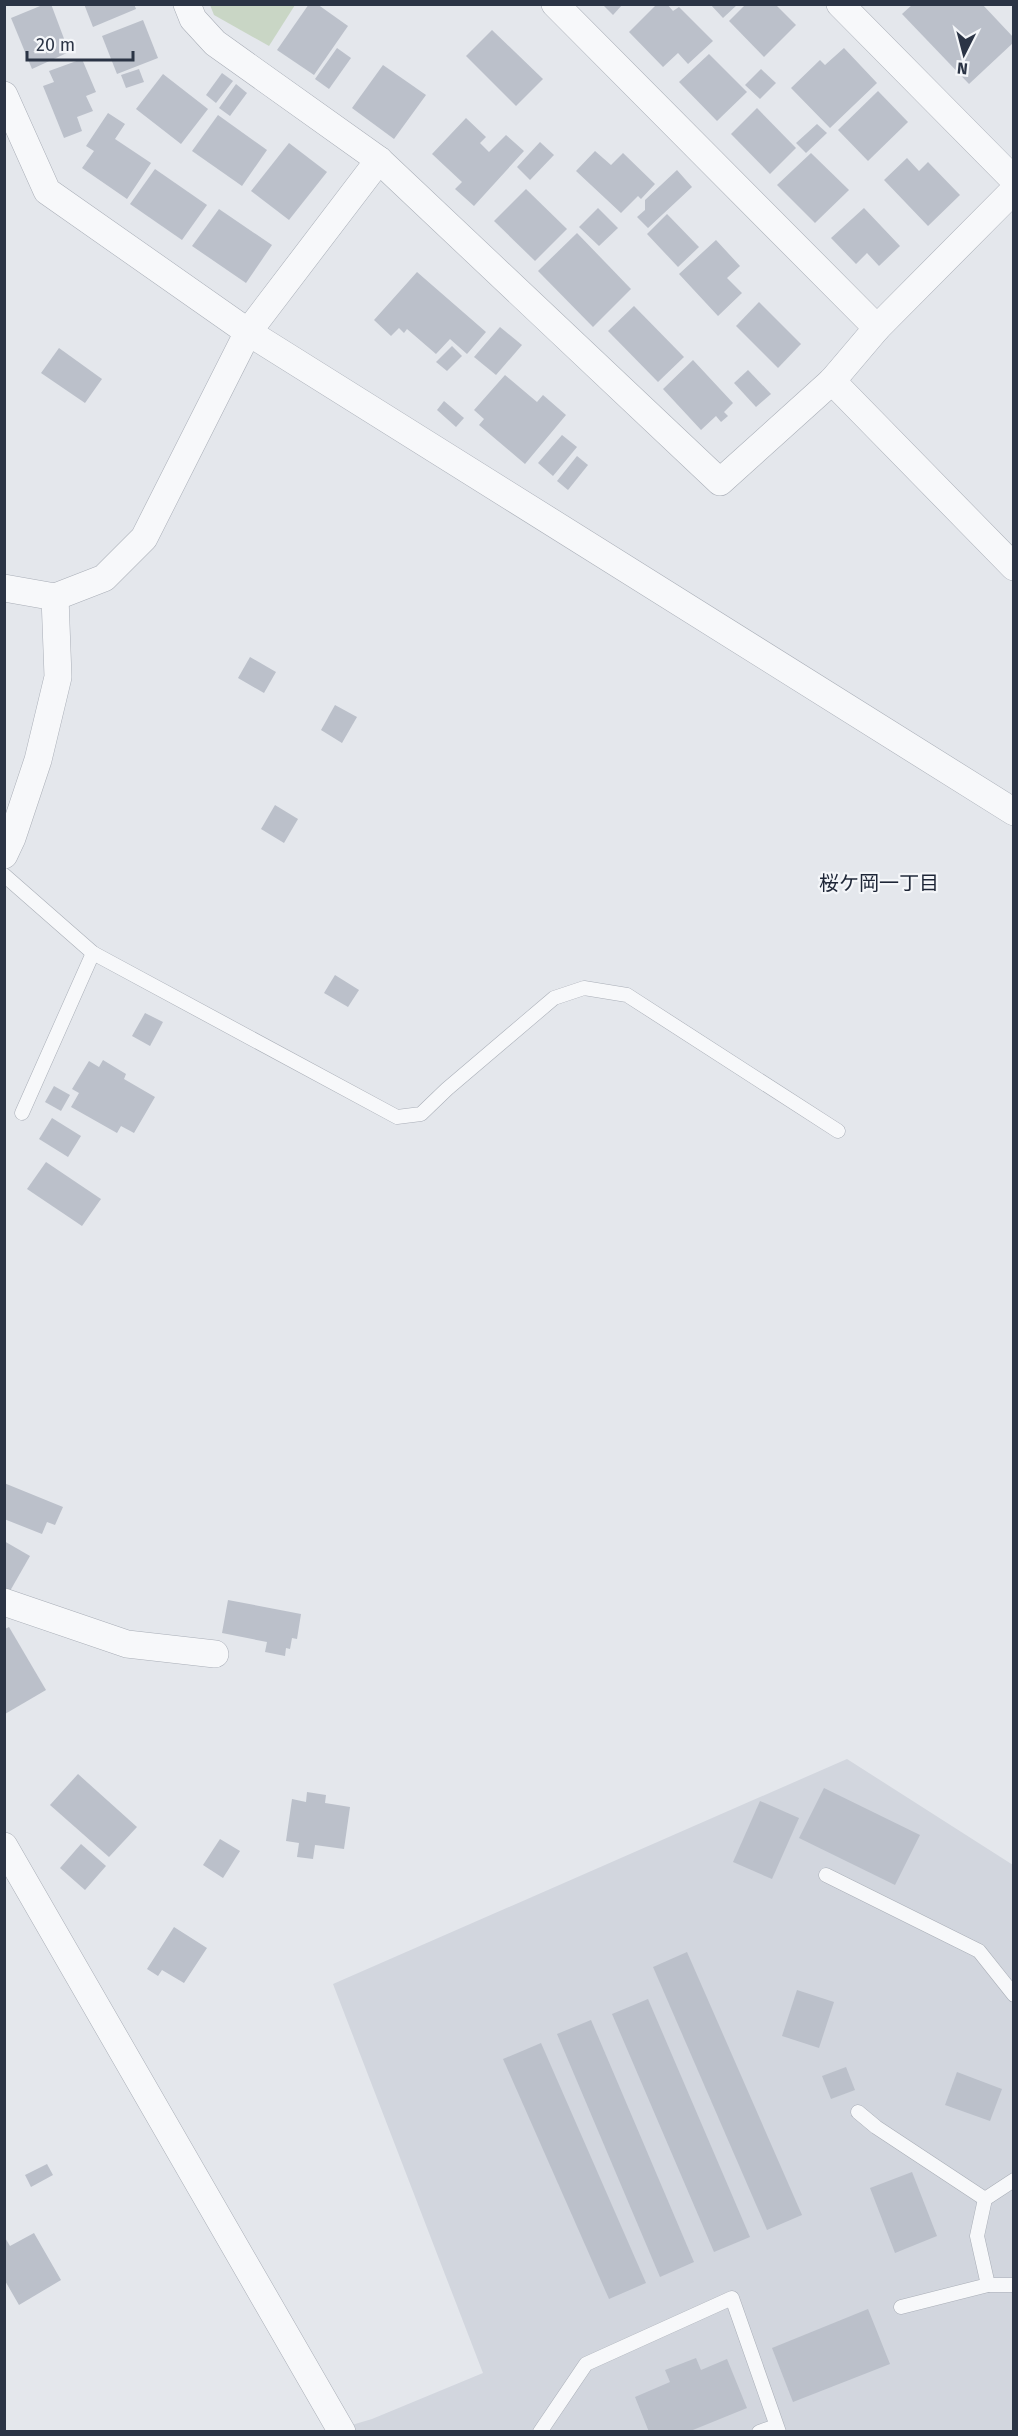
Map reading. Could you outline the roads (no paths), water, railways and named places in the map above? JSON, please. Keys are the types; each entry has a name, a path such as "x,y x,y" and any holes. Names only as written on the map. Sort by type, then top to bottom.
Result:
{"street":[{"path":"187,4 193,19 215,43 378,160 720,482 832,381 877,328 1014,190"},
{"path":"555,4 877,328"},
{"path":"840,4 1014,180"},
{"path":"4,95 47,191 248,332 1014,812"},
{"path":"4,588 55,597 104,578 144,538 248,332 378,160"},
{"path":"832,381 1014,567"},
{"path":"4,855 12,838 38,760 57,677 55,597"},
{"path":"4,1602 127,1644 214,1654"},
{"path":"4,1846 342,2432"}],"lane":[{"path":"4,875 93,953 397,1117 421,1114 554,998 584,988 627,995 838,1131"},
{"path":"22,1113 93,953"},
{"path":"826,1875 979,1951 1014,1995"},
{"path":"858,2112 876,2127 985,2199"},
{"path":"988,2285 976,2236 985,2199 1014,2180"},
{"path":"901,2307 988,2285 1014,2285"},
{"path":"540,2432 586,2364 732,2298 777,2429 759,2432"}],"district":[{"name":"桜ケ岡一丁目","path":"879,883"}]}
